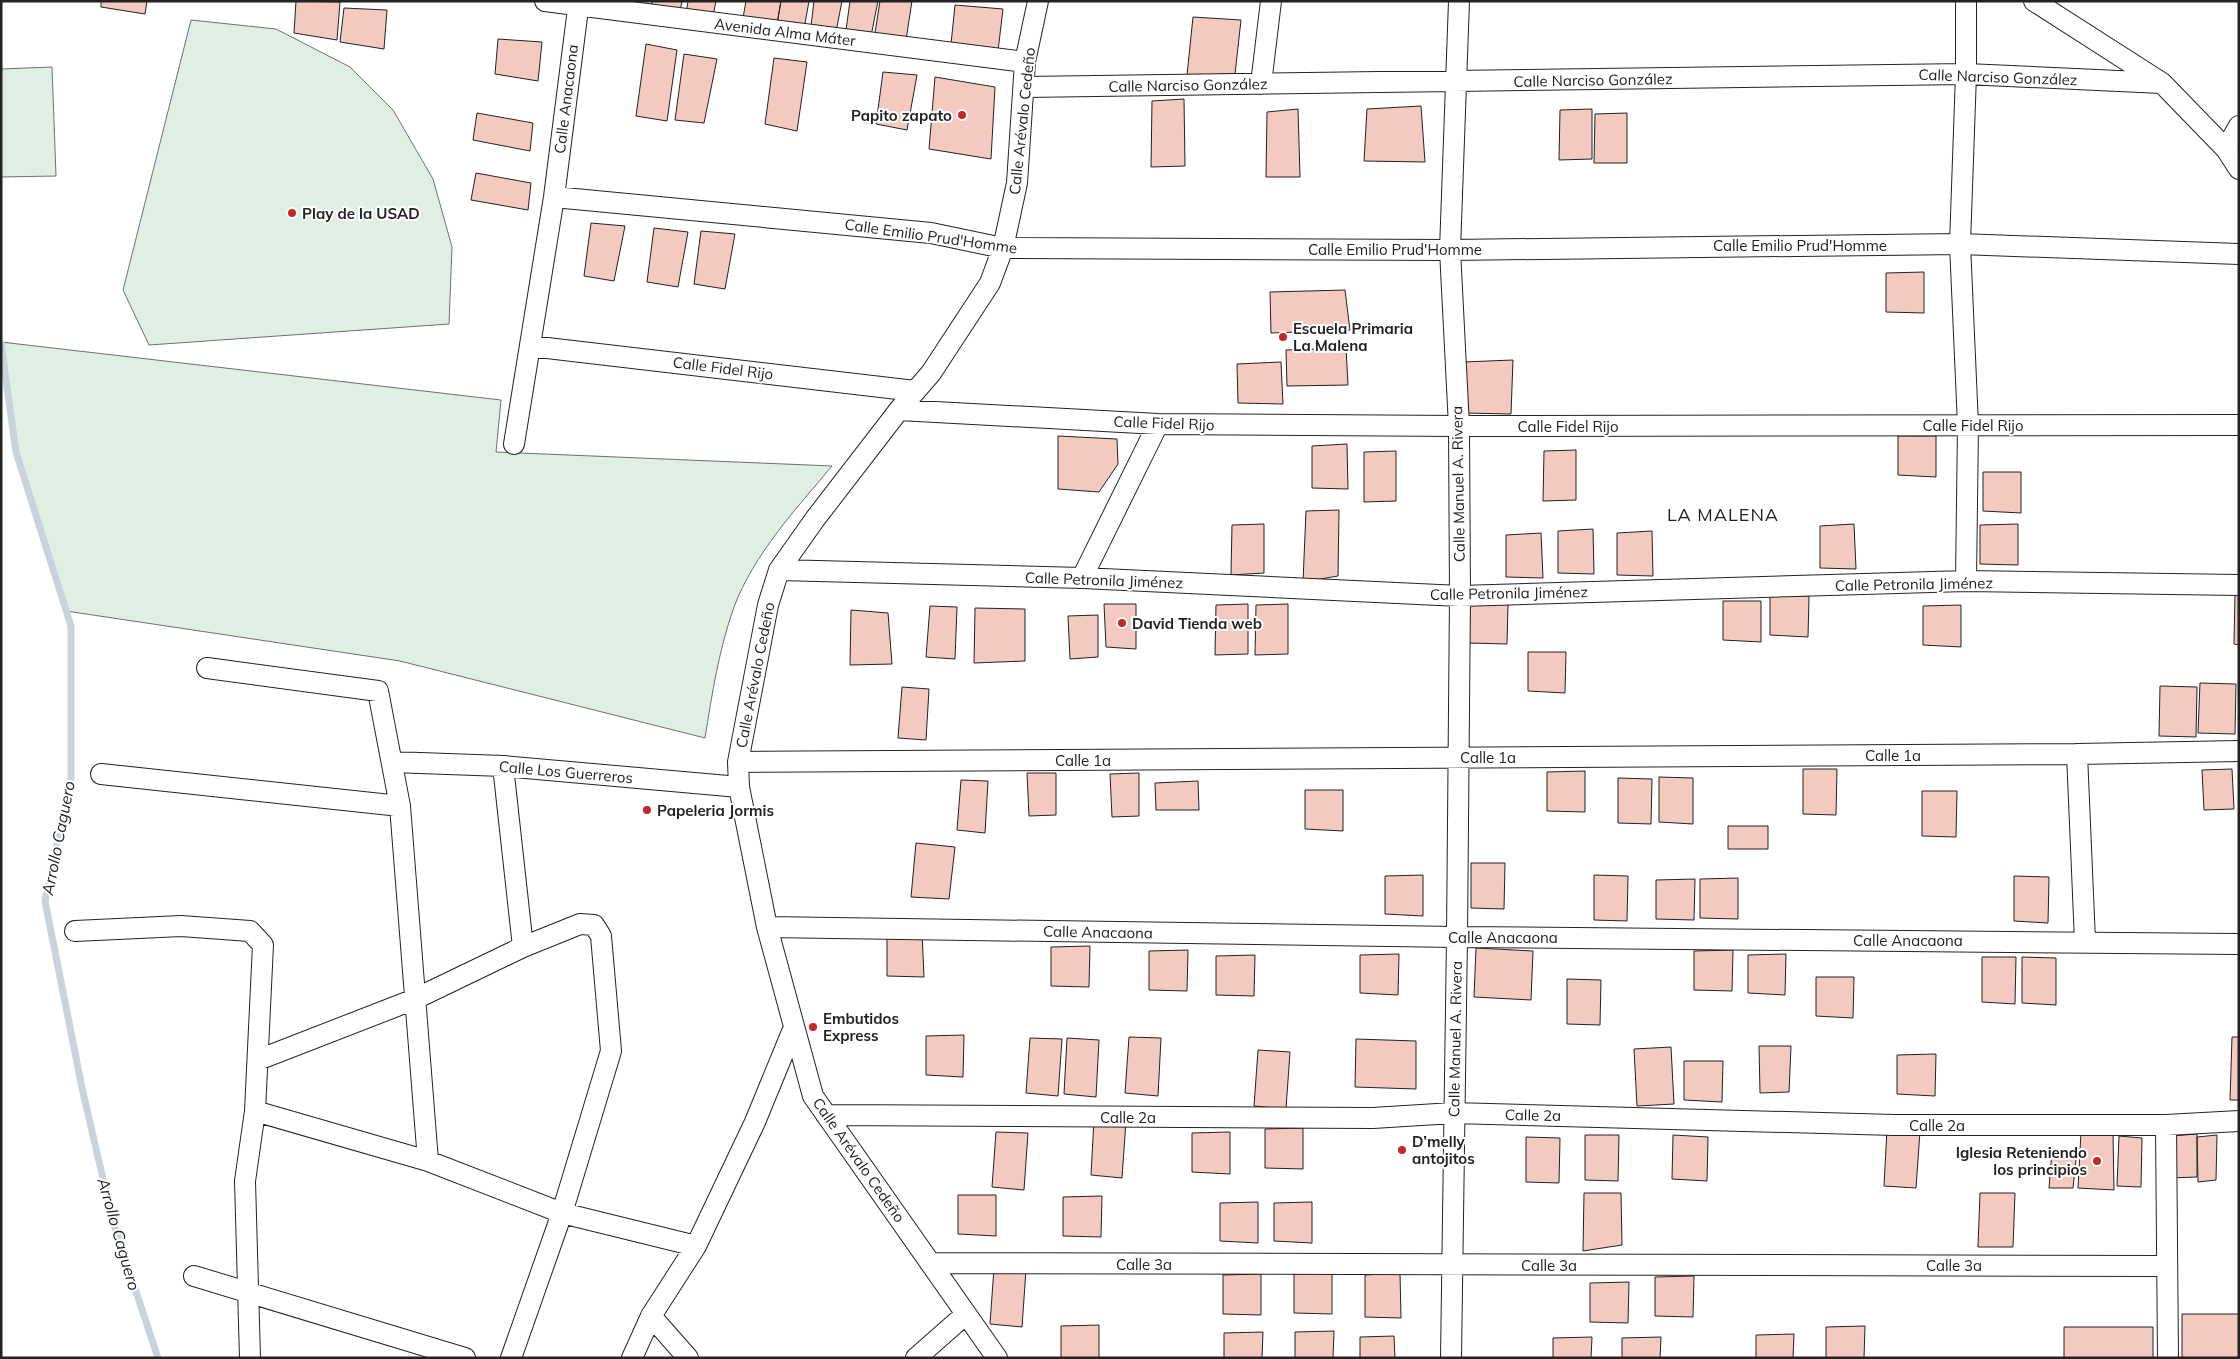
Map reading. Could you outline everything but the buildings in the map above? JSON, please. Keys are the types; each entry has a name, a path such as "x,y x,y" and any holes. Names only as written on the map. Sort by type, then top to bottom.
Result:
{"street":[{"name":"Avenida Alma Máter","path":"545,1 1026,62"},
{"name":"Calle Arévalo Cedeño","path":"997,1358 813,1096 767,927 739,787 738,762 768,605 780,570 814,520 899,410 931,372 990,283 1003,248 1017,183 1026,62 1038,1"},
{"path":"1261,84 1271,1"},
{"name":"Calle Manuel A. Rivera","path":"1451,1358 1453,1113 1458,937 1460,596 1458,426 1450,250 1459,1"},
{"path":"1966,1 1966,74 1960,244 1968,425 1966,581"},
{"path":"2034,1 2162,83 2226,149 2239,169"},
{"name":"Calle Anacaona","path":"514,444 554,196 578,4"},
{"name":"Calle Narciso González","path":"1025,87 1966,74 2162,83"},
{"path":"2226,149 2239,126"},
{"name":"Calle Emilio Prud'Homme","path":"554,196 931,233 1003,248 1450,250 1960,244 2239,254"},
{"name":"Calle Fidel Rijo","path":"530,346 915,390"},
{"name":"Calle Fidel Rijo","path":"899,410 1158,424 1458,426 2239,424"},
{"path":"1082,578 1158,424"},
{"name":"Calle Petronila Jiménez","path":"780,570 1082,578 1460,596 1966,581 2239,585"},
{"path":"207,668 378,691 400,806 428,1161"},
{"name":"Calle 1a","path":"738,762 2077,754 2239,751"},
{"path":"2077,754 2085,941"},
{"name":"Calle Los Guerreros","path":"392,762 503,766 739,787"},
{"path":"503,766 523,947"},
{"path":"101,774 400,806"},
{"path":"258,1060 415,999 523,947 580,924 594,925 602,936 611,1051 562,1213 511,1358"},
{"path":"75,931 181,926 250,931 263,945 255,1111 245,1181 250,1358"},
{"name":"Calle Anacaona","path":"767,927 1458,937 2085,941 2239,944"},
{"path":"632,1358 651,1316 696,1246 755,1122 794,1027"},
{"path":"255,1111 428,1161 562,1213 696,1246"},
{"name":"Calle 2a","path":"826,1115 1373,1118 1453,1113 1894,1125 2166,1125 2239,1121"},
{"path":"2166,1125 2168,1358"},
{"name":"Calle 3a","path":"930,1263 2167,1266"},
{"path":"194,1276 465,1358"},
{"path":"916,1358 966,1314"},
{"path":"651,1316 688,1358"}],"green space":[{"name":"Play de la USAD","path":"191,20 276,29 350,67 393,110 433,179 452,247 449,324 149,345 123,290"},
{"path":"52,67 56,176 1,177 1,69"},
{"path":"1,342 501,400 496,452 832,466 764,550 742,587 720,655 705,738 400,661 66,611 16,452"}],"waterway":[{"name":"Arrollo Caguero","path":"1,344 16,452 71,626 71,778 45,901 82,1088 113,1222 158,1358"}],"place":[{"name":"Papito zapato","path":"962,115"},
{"name":"Play de la USAD","path":"292,213"},
{"name":"Escuela Primaria La Malena","path":"1283,337"},
{"name":"David Tienda web","path":"1122,623"},
{"name":"Papeleria Jormis","path":"647,810"},
{"name":"Embutidos Express","path":"813,1027"},
{"name":"D’melly antojitos","path":"1402,1150"},
{"name":"Iglesia Reteniendo los principios","path":"2097,1161"}],"district":[{"name":"LA MALENA","path":"1723,514"}]}
